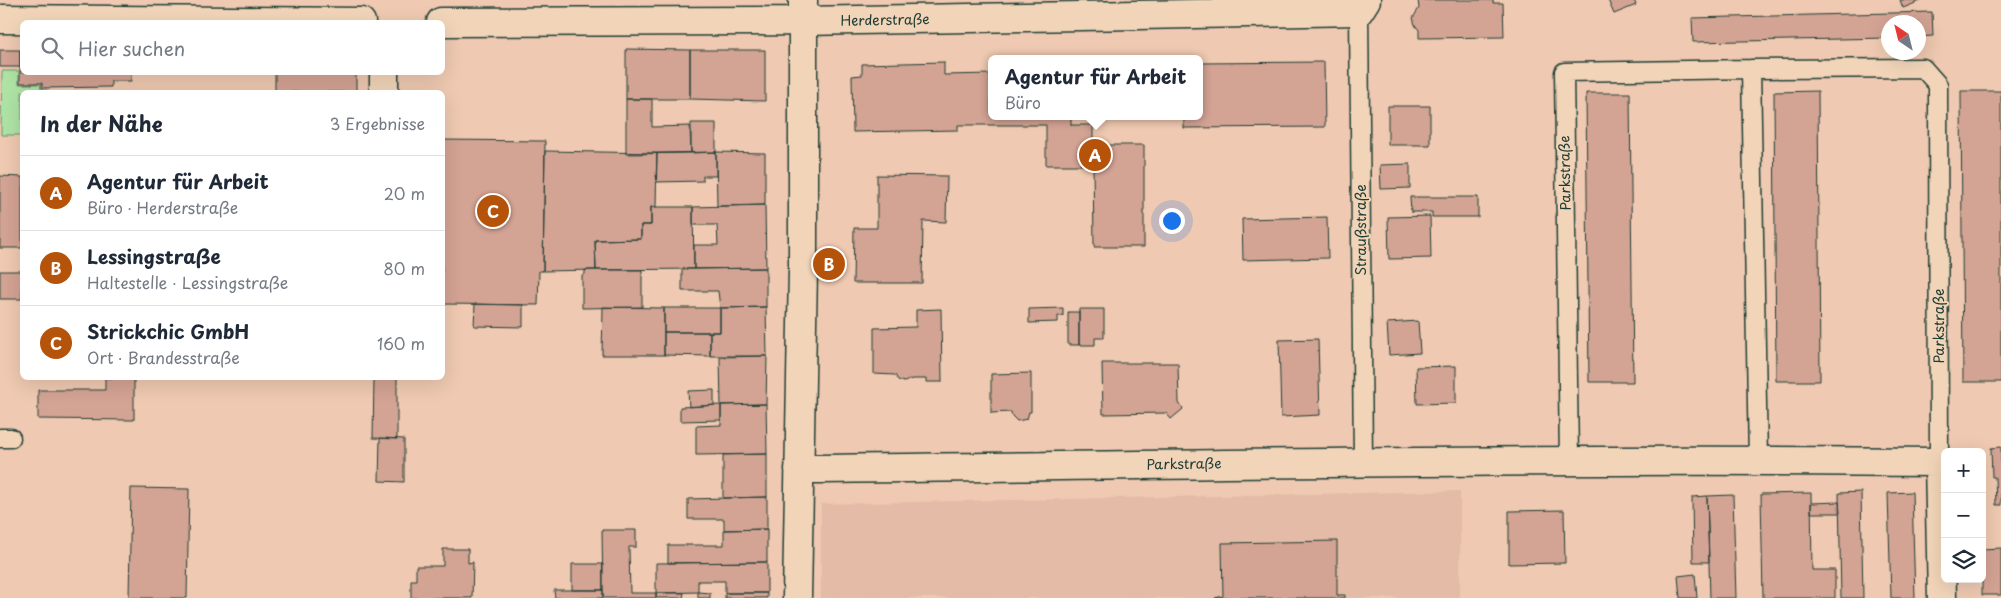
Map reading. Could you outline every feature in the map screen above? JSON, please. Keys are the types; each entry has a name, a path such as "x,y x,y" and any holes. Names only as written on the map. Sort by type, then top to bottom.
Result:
{"street":[{"name":"Herderstraße","path":"445,22 803,11 1363,6"},
{"path":"797,598 803,269 803,11"},
{"path":"0,19 120,20"},
{"path":"384,75 384,90"},
{"name":"Parkstraße","path":"799,469 1363,462 1758,460 1940,462 1942,598"}],"lane":[{"name":"Straußstraße","path":"1363,6 1363,462"},
{"name":"Parkstraße","path":"1569,461 1564,72 1923,68 1938,85 1940,462"},
{"path":"1751,69 1758,460"}],"shaded area":[{"path":"1460,491 1460,598 821,598 821,504"}],"green space":[{"path":"2,71 19,71 19,84 40,84 41,90 20,90 20,135 1,135"}],"building":[{"path":"1418,0 1493,0 1493,3 1503,3 1504,37 1419,38 1419,30 1413,18 1419,8"},
{"path":"1608,0 1634,0 1636,5 1614,14"},
{"path":"1900,0 1923,0 1903,8"},
{"path":"1932,12 1933,36 1926,36 1926,15 1881,15 1881,38 1693,42 1692,18"},
{"path":"626,49 690,50 690,99 626,99"},
{"path":"0,50 20,50 20,67 0,67"},
{"path":"690,50 765,50 765,101 690,99"},
{"path":"944,62 944,75 988,74 988,120 1071,120 1071,125 1093,125 1093,145 1144,145 1144,247 1094,247 1093,165 1046,165 1046,125 958,125 958,130 853,132 852,76 862,75 862,64"},
{"path":"1324,62 1325,127 1184,128 1184,120 1203,120 1203,63"},
{"path":"20,75 131,75 131,81 111,81 111,87 42,88 42,83 20,83"},
{"path":"275,75 356,75 356,90 275,90"},
{"path":"1818,91 1820,381 1776,381 1774,92"},
{"path":"1961,91 2001,91 2001,382 1963,382"},
{"path":"1586,93 1630,93 1633,382 1589,382"},
{"path":"626,99 652,99 652,127 690,126 691,153 626,154"},
{"path":"1388,106 1430,106 1430,145 1388,145"},
{"path":"691,123 716,123 716,152 691,153"},
{"path":"445,140 545,141 543,271 539,271 538,305 445,304"},
{"path":"545,151 657,153 656,207 651,207 651,225 641,225 641,239 595,240 596,270 543,271"},
{"path":"716,152 765,153 765,205 717,206"},
{"path":"716,152 716,176 703,176 703,181 656,182 657,153"},
{"path":"1410,164 1410,188 1381,189 1380,165"},
{"path":"877,175 947,176 946,222 923,221 922,283 853,283 854,228 877,228"},
{"path":"0,176 20,177 20,248 0,248"},
{"path":"1410,197 1478,197 1478,217 1432,217 1432,212 1411,212"},
{"path":"765,205 766,268 694,269 694,245 718,245 717,225 693,225 693,207"},
{"path":"651,207 693,207 694,269 596,270 595,240 641,239 641,225 651,225"},
{"path":"1430,216 1431,258 1389,259 1388,217"},
{"path":"1327,217 1328,258 1243,260 1242,219"},
{"path":"766,268 766,307 720,308 718,291 682,291 682,269"},
{"path":"585,270 642,270 642,307 582,308 582,276 585,274"},
{"path":"0,271 20,271 20,299 0,299"},
{"path":"475,304 523,305 523,327 474,326"},
{"path":"603,307 664,308 664,355 602,355"},
{"path":"766,307 767,356 710,356 710,332 720,332 720,308"},
{"path":"664,308 720,308 720,332 664,332"},
{"path":"1063,308 1063,316 1058,316 1058,322 1029,323 1029,309"},
{"path":"941,309 942,382 926,382 926,379 912,379 904,382 898,380 895,375 874,374 874,328 916,327 916,310"},
{"path":"1079,309 1104,309 1104,338 1095,338 1095,345 1079,345"},
{"path":"1068,312 1079,312 1079,345 1068,345"},
{"path":"1418,321 1420,353 1389,355 1387,323"},
{"path":"664,332 710,332 710,356 664,355"},
{"path":"1318,339 1320,415 1281,417 1279,340"},
{"path":"767,356 766,404 721,405 720,357"},
{"path":"1102,363 1178,363 1179,403 1183,409 1171,419 1166,413 1103,414"},
{"path":"1456,366 1456,403 1417,404 1416,367"},
{"path":"1031,373 1031,412 1029,412 1027,419 1017,421 1011,412 991,413 991,374"},
{"path":"105,380 134,380 134,420 38,419 38,390 105,390"},
{"path":"374,380 397,380 397,439 373,438"},
{"path":"714,390 714,405 689,407 688,391"},
{"path":"766,404 767,454 696,455 696,426 721,425 721,405"},
{"path":"721,405 721,420 680,421 680,407"},
{"path":"380,438 404,439 404,482 379,481"},
{"path":"2001,447 2001,505 1996,505 1995,477 1992,477 1991,448"},
{"path":"767,454 767,497 723,498 723,455"},
{"path":"131,488 189,489 187,598 129,598"},
{"path":"1861,492 1863,598 1841,598 1839,493"},
{"path":"1912,492 1915,598 1891,598 1888,493"},
{"path":"1811,493 1812,570 1835,570 1835,598 1763,598 1761,494"},
{"path":"1733,495 1736,598 1710,598 1707,496"},
{"path":"1707,496 1709,562 1693,562 1692,497"},
{"path":"767,497 767,529 724,530 724,519 688,519 688,499"},
{"path":"1839,502 1840,513 1811,513 1811,503"},
{"path":"1564,510 1565,563 1509,564 1509,511"},
{"path":"767,529 767,562 668,563 668,545 724,545 724,530"},
{"path":"602,530 636,530 636,547 629,547 630,593 656,593 656,598 603,598"},
{"path":"1337,541 1337,595 1345,595 1345,598 1215,598 1223,596 1222,543"},
{"path":"2001,548 2001,595 1982,595 1982,583 1986,583 1986,549"},
{"path":"443,549 468,549 468,563 473,562 472,598 411,598 411,580 416,580 416,566 443,566"},
{"path":"767,562 767,593 725,593 725,581 698,581 698,592 656,593 656,563"},
{"path":"572,564 603,564 603,590 572,590"},
{"path":"1695,574 1697,598 1680,598 1678,576"},
{"path":"554,590 603,590 603,598 555,598"},
{"path":"698,592 710,593 710,598 698,598"},
{"path":"656,593 684,593 683,598 656,598"},
{"path":"725,593 767,593 767,598 725,598"}],"place":[{"name":"Agentur für Arbeit","path":"1095,155"},
{"name":"Strickchic GmbH","path":"493,211"},
{"name":"Lessingstraße","path":"829,264"}]}
